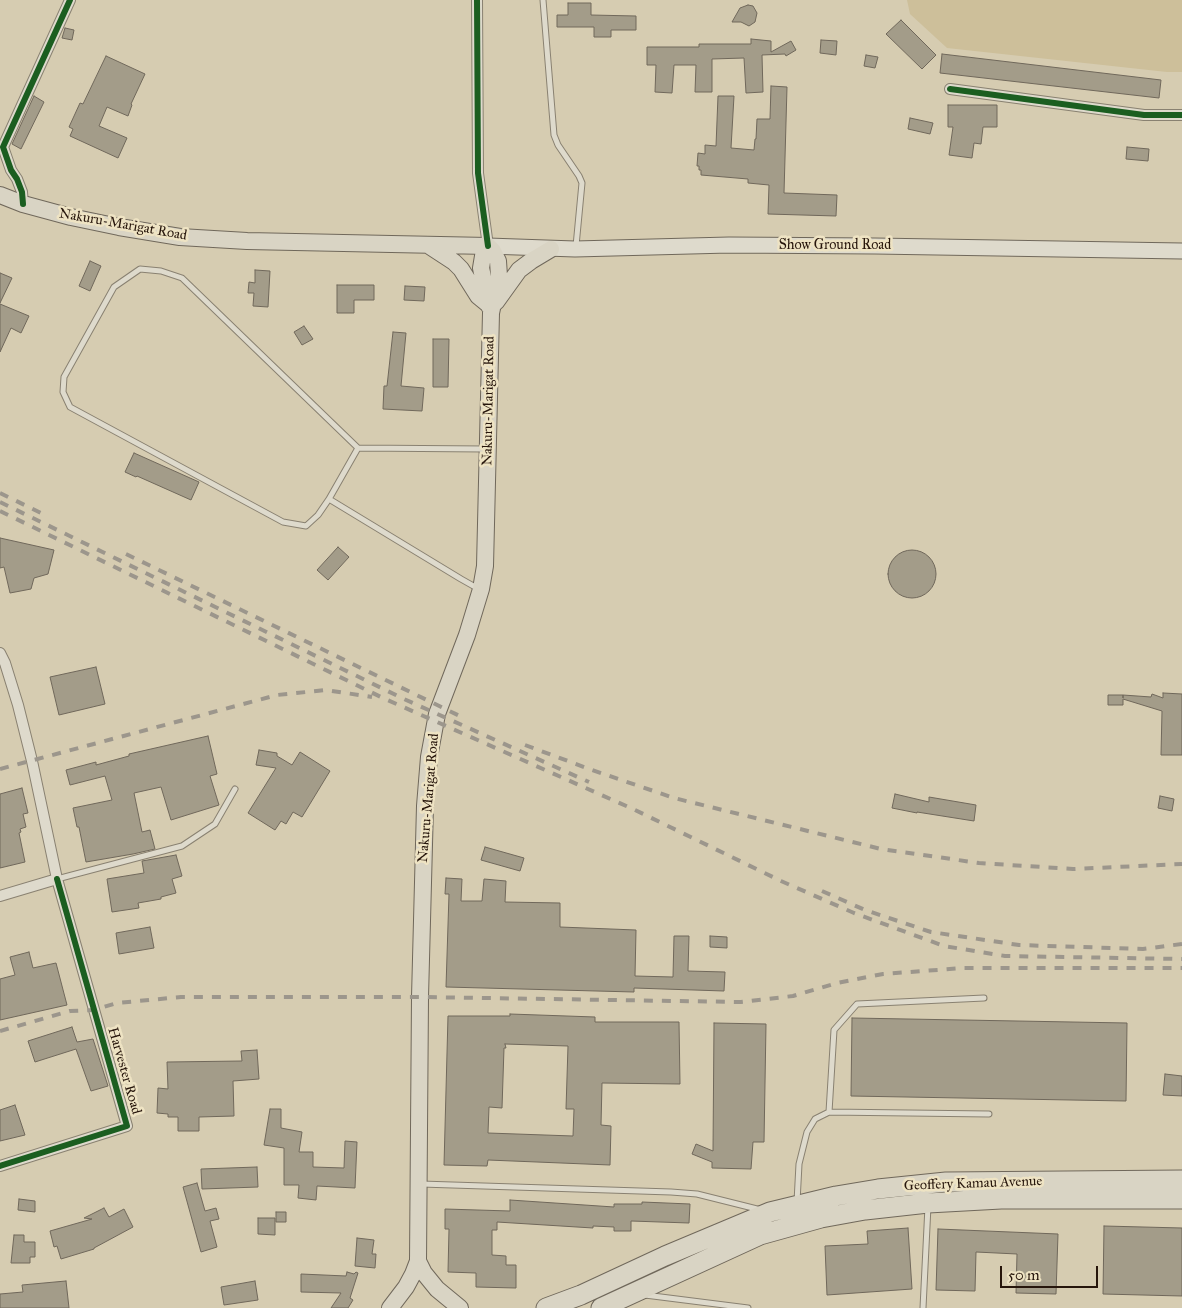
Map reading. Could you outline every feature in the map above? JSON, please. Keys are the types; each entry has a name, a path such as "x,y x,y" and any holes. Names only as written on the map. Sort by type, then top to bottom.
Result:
{"highway":[{"name":"Geoffery Kamau Avenue","path":"546,1308 581,1295 665,1256 770,1212 836,1196 870,1190 946,1182 1182,1180"},
{"name":"Geoffery Kamau Avenue","path":"601,1308 760,1236 820,1218 865,1210 928,1203 1001,1199 1182,1199"}],"main road":[{"name":"Nakuru-Marigat Road","path":"0,196 71,217 180,237 247,241 488,246 497,256 499,271 491,308 484,566 481,589 467,635 439,706 429,758 425,806 422,890 418,1261"},
{"path":"427,244 454,262 461,269 478,296 491,308 519,270 551,249"},
{"name":"Show Ground Road","path":"488,246 575,249 728,245 1182,251"},
{"path":"390,1308 406,1287 418,1261"},
{"path":"418,1261 424,1273 437,1290 460,1308"}],"street":[{"path":"23,204 19,186 3,147 70,0"},
{"path":"478,0 478,173 488,246"},
{"path":"950,89 1144,115 1182,115"},
{"path":"0,653 5,663 23,724 57,878 0,896"},
{"name":"Harvester Road","path":"0,1166 127,1126 57,878"}],"lane":[{"path":"543,0 554,135 582,184 575,249"},
{"path":"358,448 318,515 306,526 283,522 70,407 63,392 64,378 114,287 140,269 161,272 182,278 358,448 488,448"},
{"path":"329,499 461,580 481,589"},
{"path":"57,878 182,846 215,824 235,788"},
{"path":"829,1112 834,1030 857,1004 984,998"},
{"path":"797,1205 799,1164 807,1132 815,1119 829,1112 989,1114"},
{"path":"418,1184 697,1194 770,1212"},
{"path":"923,1308 928,1203"},
{"path":"632,1293 709,1305 748,1308"}],"shaded area":[{"path":"907,0 1182,0 1182,72 1167,72 947,48 910,14"}],"building":[{"path":"568,3 591,3 591,15 636,16 636,30 611,30 611,37 594,37 594,27 557,27 557,15 568,15"},
{"path":"748,5 753,6 757,13 755,22 749,26 741,22 732,22 740,8"},
{"path":"901,20 936,55 922,69 886,34"},
{"path":"65,28 74,30 72,40 62,38"},
{"path":"751,39 771,41 771,52 791,41 796,50 786,56 785,54 762,55 763,92 746,93 744,58 712,59 712,92 695,92 696,65 674,65 672,93 655,92 656,65 647,65 647,47 751,44"},
{"path":"821,40 837,41 836,55 820,53"},
{"path":"942,54 1161,80 1159,98 940,73"},
{"path":"866,55 878,57 875,68 864,66"},
{"path":"106,56 145,74 131,104 128,116 107,107 99,126 127,138 118,158 70,136 73,129 69,127 80,103 83,104"},
{"path":"771,86 787,87 784,193 837,195 836,216 768,214 769,185 748,183 748,179 701,175 701,170 697,166 698,153 705,154 705,145 716,146 718,96 734,96 731,148 754,150 757,119 770,119"},
{"path":"34,96 44,102 21,149 12,144"},
{"path":"948,105 997,105 997,127 983,127 981,144 974,143 972,158 949,155 953,127 948,127"},
{"path":"910,118 933,123 930,134 908,129"},
{"path":"1127,147 1149,149 1148,161 1126,159"},
{"path":"90,261 101,266 90,291 79,286"},
{"path":"255,270 270,271 268,307 253,306 254,293 248,293 249,282 255,283"},
{"path":"0,273 12,278 0,303"},
{"path":"337,285 374,285 374,300 354,300 354,313 337,313"},
{"path":"405,286 425,287 424,301 404,300"},
{"path":"0,304 29,316 21,333 11,328 0,352"},
{"path":"304,326 313,339 302,345 294,332"},
{"path":"393,332 406,333 401,386 424,388 422,411 383,409 384,386 387,386"},
{"path":"433,339 449,339 448,387 433,387"},
{"path":"134,453 199,482 191,500 125,472"},
{"path":"0,538 54,550 48,574 34,578 31,589 10,593 4,567 0,568"},
{"path":"338,547 349,557 328,580 317,570"},
{"path":"907,550 917,550 929,557 936,569 936,579 929,591 917,598 907,598 899,594 892,587 888,579 888,569 892,561 899,554"},
{"path":"96,667 105,704 59,715 50,677"},
{"path":"1163,693 1182,694 1182,755 1161,755 1162,711 1123,699 1123,705 1108,705 1108,695 1151,697 1152,694 1163,698"},
{"path":"208,736 217,774 210,776 219,805 171,820 161,787 134,793 142,832 150,830 155,849 86,862 73,808 112,800 105,776 70,785 66,770 96,762 96,765 129,756 129,754"},
{"path":"259,750 277,753 277,756 292,765 300,752 330,771 302,817 293,812 286,824 281,821 275,830 248,813 276,768 256,765"},
{"path":"22,788 28,813 23,814 26,827 20,829 21,832 19,833 25,862 0,868 0,794"},
{"path":"895,794 929,802 929,797 976,805 974,821 892,808"},
{"path":"1160,796 1174,799 1172,811 1158,808"},
{"path":"485,847 524,858 520,871 481,860"},
{"path":"176,855 182,876 172,879 176,893 161,897 161,899 138,903 139,908 112,912 107,879 144,873 142,861"},
{"path":"446,878 462,879 461,901 482,901 484,879 506,881 505,902 560,903 560,927 636,930 635,976 673,977 674,936 689,936 688,971 725,972 724,991 634,988 634,992 446,987 449,894 445,894"},
{"path":"150,927 154,948 119,954 116,933"},
{"path":"710,936 727,937 727,948 710,947"},
{"path":"29,952 33,968 56,963 67,1005 0,1020 0,979 15,975 10,957"},
{"path":"510,1014 595,1017 595,1022 679,1022 680,1084 602,1083 601,1125 611,1126 610,1165 488,1160 487,1166 444,1165 448,1016 510,1016","holes":["505,1044 568,1046 566,1109 574,1109 573,1136 488,1133 489,1107 502,1108"]},
{"path":"852,1018 1127,1023 1126,1101 851,1096"},
{"path":"714,1023 766,1024 764,1142 753,1142 751,1169 712,1168 712,1162 692,1154 696,1144 713,1151"},
{"path":"72,1027 77,1042 93,1039 108,1086 91,1091 76,1049 35,1062 28,1041"},
{"path":"257,1050 259,1079 233,1081 234,1116 199,1117 199,1131 178,1131 178,1117 168,1117 168,1114 157,1113 158,1088 168,1089 167,1062 242,1061 241,1051"},
{"path":"1165,1074 1182,1076 1182,1096 1163,1095"},
{"path":"15,1105 25,1135 0,1141 0,1110"},
{"path":"270,1109 281,1109 281,1128 302,1132 299,1152 313,1152 313,1167 344,1168 345,1141 357,1142 355,1188 317,1186 316,1200 298,1198 299,1185 284,1185 284,1148 264,1145"},
{"path":"257,1167 258,1187 202,1189 201,1169"},
{"path":"197,1183 205,1211 216,1208 219,1219 210,1221 217,1247 201,1252 183,1187"},
{"path":"19,1199 35,1201 35,1212 18,1210"},
{"path":"510,1200 614,1207 614,1204 642,1204 642,1202 690,1204 689,1223 631,1221 631,1231 614,1231 614,1227 593,1226 593,1228 497,1222 497,1230 492,1230 492,1255 506,1256 506,1265 516,1265 516,1288 476,1287 476,1273 448,1272 449,1229 445,1229 445,1209 510,1211"},
{"path":"104,1208 109,1217 124,1209 133,1227 94,1249 61,1259 57,1246 54,1247 50,1231 92,1219 84,1218"},
{"path":"276,1212 286,1212 286,1222 276,1222"},
{"path":"258,1218 275,1218 275,1235 258,1234"},
{"path":"1104,1226 1182,1228 1182,1296 1103,1294"},
{"path":"908,1228 912,1289 827,1295 825,1246 868,1244 867,1231"},
{"path":"938,1229 1058,1234 1056,1294 1016,1293 1017,1254 976,1252 975,1291 936,1290"},
{"path":"14,1235 24,1235 24,1242 35,1242 35,1257 30,1257 30,1263 11,1263"},
{"path":"357,1238 374,1240 372,1254 376,1254 375,1268 355,1266"},
{"path":"347,1272 358,1273 350,1298 353,1300 348,1308 331,1308 341,1293 301,1292 301,1274 346,1276"},
{"path":"66,1281 69,1308 0,1308 0,1294 23,1292 22,1285"},
{"path":"255,1281 258,1300 224,1305 221,1287"}],"railway":[{"path":"0,493 43,514"},
{"path":"0,502 404,699 589,782"},
{"path":"0,511 383,698 633,809 781,881 854,913 944,946 1005,956 1182,959"},
{"path":"126,554 466,719"},
{"path":"0,769 277,695 326,690 372,697"},
{"path":"525,745 674,798 881,849 979,863 1073,869 1182,864"},
{"path":"822,891 865,910 931,932 1019,945 1143,949 1182,944"},
{"path":"0,1031 70,1011 93,1010 117,1003 181,997 420,997 741,1002 793,996 837,983 883,974 963,968 1182,968"}],"cycle path":[{"path":"23,204 22,192 11,170 3,147 70,0"},
{"path":"477,0 478,173 488,246"},
{"path":"950,89 1144,115 1182,115"},
{"path":"0,1166 127,1126 57,879"}]}
